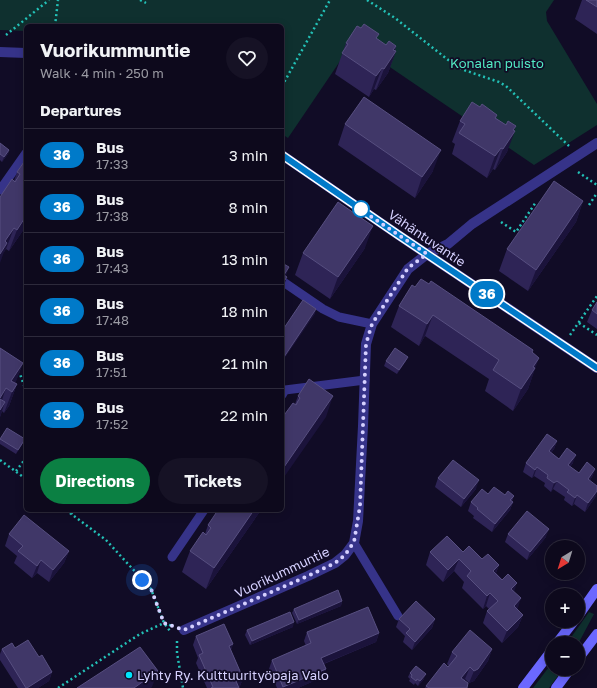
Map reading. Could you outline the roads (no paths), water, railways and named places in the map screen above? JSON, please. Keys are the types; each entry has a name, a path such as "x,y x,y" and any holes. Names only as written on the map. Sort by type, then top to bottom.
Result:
{"main road":[{"path":"585,606 597,589"},
{"path":"562,636 569,628"},
{"path":"585,650 597,634"},
{"path":"523,688 545,659"},
{"path":"556,688 565,676"}],"street":[{"path":"0,52 24,53"},
{"name":"Vuorikummuntie","path":"184,630 308,576 335,563 345,555 354,542 360,506 366,344 372,324 408,268 427,254 448,244 472,224 597,143"},
{"name":"Vähäntuvantie","path":"284,156 597,368"}],"lane":[{"path":"0,190 24,156"},
{"path":"284,282 323,309 339,317 372,324"},
{"path":"284,391 364,380"},
{"path":"172,556 203,512"},
{"path":"354,542 398,616"}],"place":[{"name":"Lyhty Ry. Kulttuurityöpaja Valo","path":"129,675"}],"park label":[{"name":"Konalan puisto","path":"497,63"}]}
